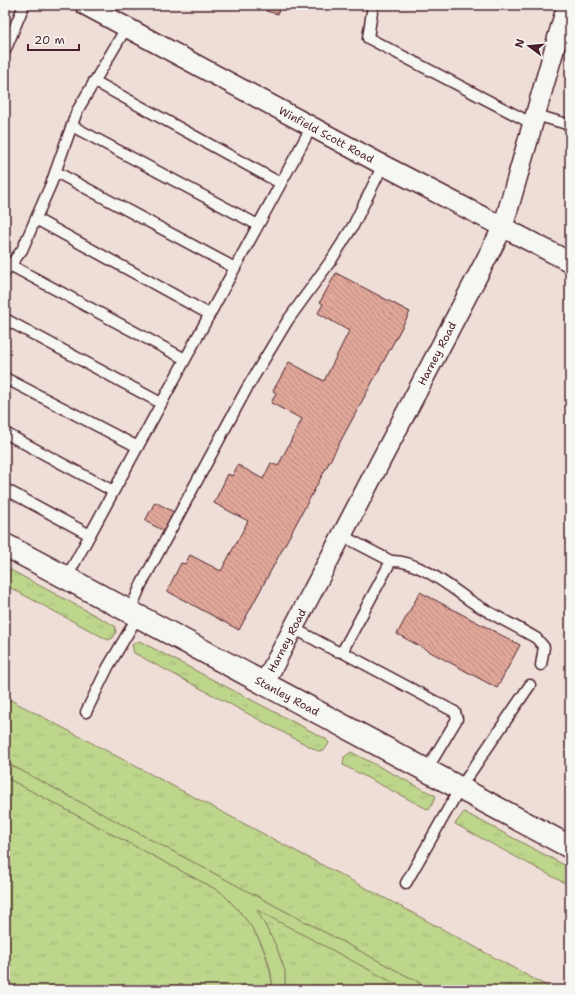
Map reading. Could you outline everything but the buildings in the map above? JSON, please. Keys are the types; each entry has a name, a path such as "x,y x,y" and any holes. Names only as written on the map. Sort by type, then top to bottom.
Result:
{"street":[{"name":"Winfield Scott Road","path":"85,5 383,165 570,262"},
{"name":"Harney Road","path":"264,684 503,227 567,5"},
{"name":"Stanley Road","path":"5,545 68,577 264,684 570,847"}],"lane":[{"path":"5,50 24,5"},
{"path":"373,5 368,38 534,119 570,124"},
{"path":"126,28 77,112 56,172 36,219 22,250 8,268 184,359"},
{"path":"94,81 280,183"},
{"path":"72,126 258,225"},
{"path":"68,577 184,359 312,126"},
{"path":"86,712 134,614 145,578 247,388 288,320 354,226 383,165"},
{"path":"56,172 235,268"},
{"path":"36,219 209,314"},
{"path":"5,319 161,403"},
{"path":"5,378 138,447"},
{"path":"5,433 114,491"},
{"path":"5,489 90,535"},
{"path":"341,535 391,561 406,562 450,585 470,600 536,638 544,647 541,665"},
{"path":"342,652 391,561"},
{"path":"293,628 336,651 342,652 455,712 457,719 426,771"},
{"path":"406,882 460,788 530,685"}],"green space":[{"path":"5,567 115,626 116,632 113,638 108,640 5,585"},
{"path":"139,641 326,739 329,743 324,751 318,751 134,653 132,645"},
{"path":"5,697 409,911 554,990 433,990 5,762"},
{"path":"351,752 436,796 429,810 343,765 344,757"},
{"path":"5,762 433,990 407,990 257,910 276,946 285,971 285,990 273,990 268,960 257,936 232,903 221,892 5,777"},
{"path":"5,777 221,892 242,914 263,947 271,974 273,990 5,990"},
{"path":"464,812 570,868 570,886 455,824"},
{"path":"256,909 407,990 285,990 285,971 276,946"}]}
